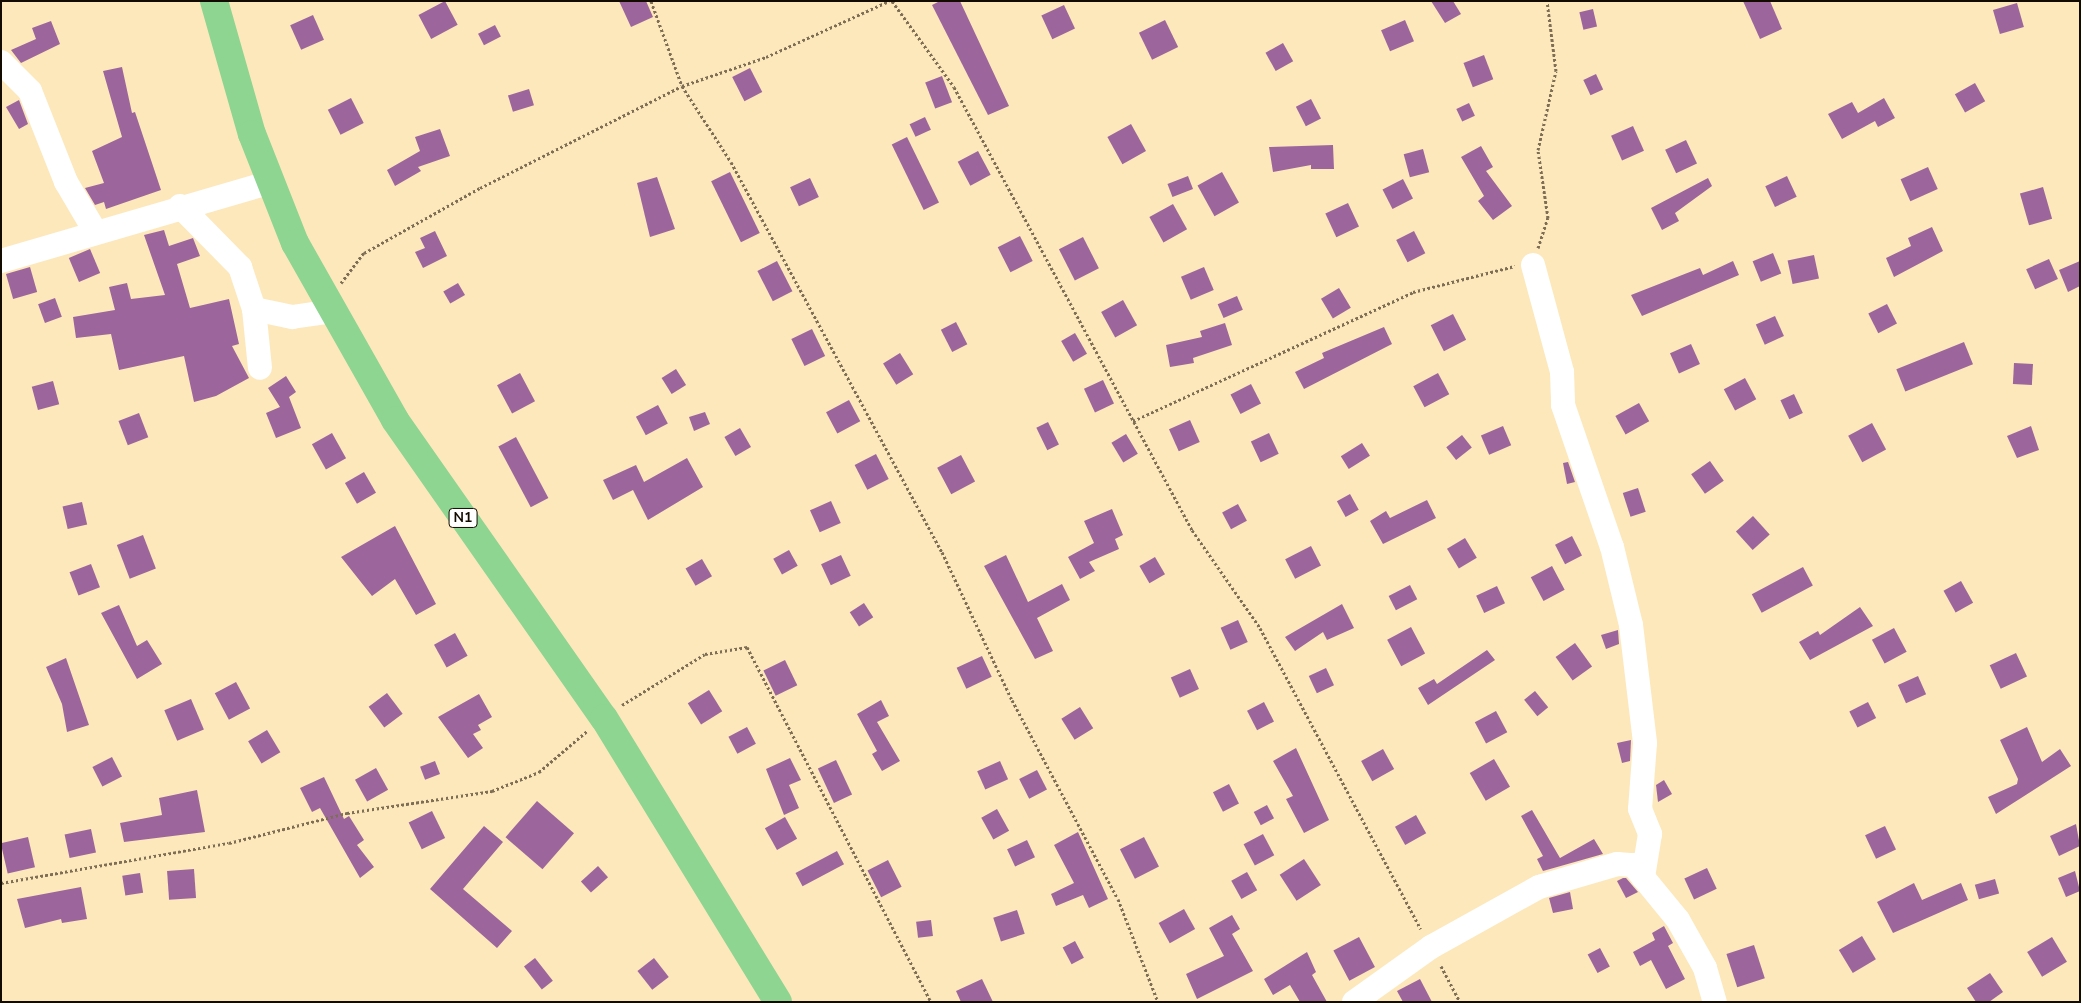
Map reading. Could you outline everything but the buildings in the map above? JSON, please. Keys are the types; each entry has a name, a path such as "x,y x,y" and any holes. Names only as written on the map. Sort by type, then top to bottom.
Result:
{"highway":[{"name":"N1","path":"214,1 252,134 295,244 395,420 604,718 778,1002"}],"street":[{"path":"1,62 30,91 66,182 95,231"},
{"path":"1,261 180,206 271,182"},
{"path":"180,206 240,267 254,309 260,368"},
{"path":"1533,265 1562,372 1563,405 1612,547 1631,625 1645,743 1640,809 1650,834 1643,877"},
{"path":"254,309 292,317 329,303"},
{"path":"1354,1002 1431,947 1539,887 1617,864 1633,866 1678,920 1705,968 1715,1002"}],"path":[{"path":"650,1 682,86 731,162 942,552 1012,700 1118,899 1158,1002"},
{"path":"329,303 364,253 392,236 682,86 766,56 891,1 954,87 1192,530 1260,628 1460,1002"},
{"path":"1133,421 1413,292 1460,284 1499,268 1533,265 1548,218 1538,150 1556,71 1547,1"},
{"path":"1,883 229,843 347,813 492,791 539,772 604,718 705,654 747,647 931,1002"}]}
